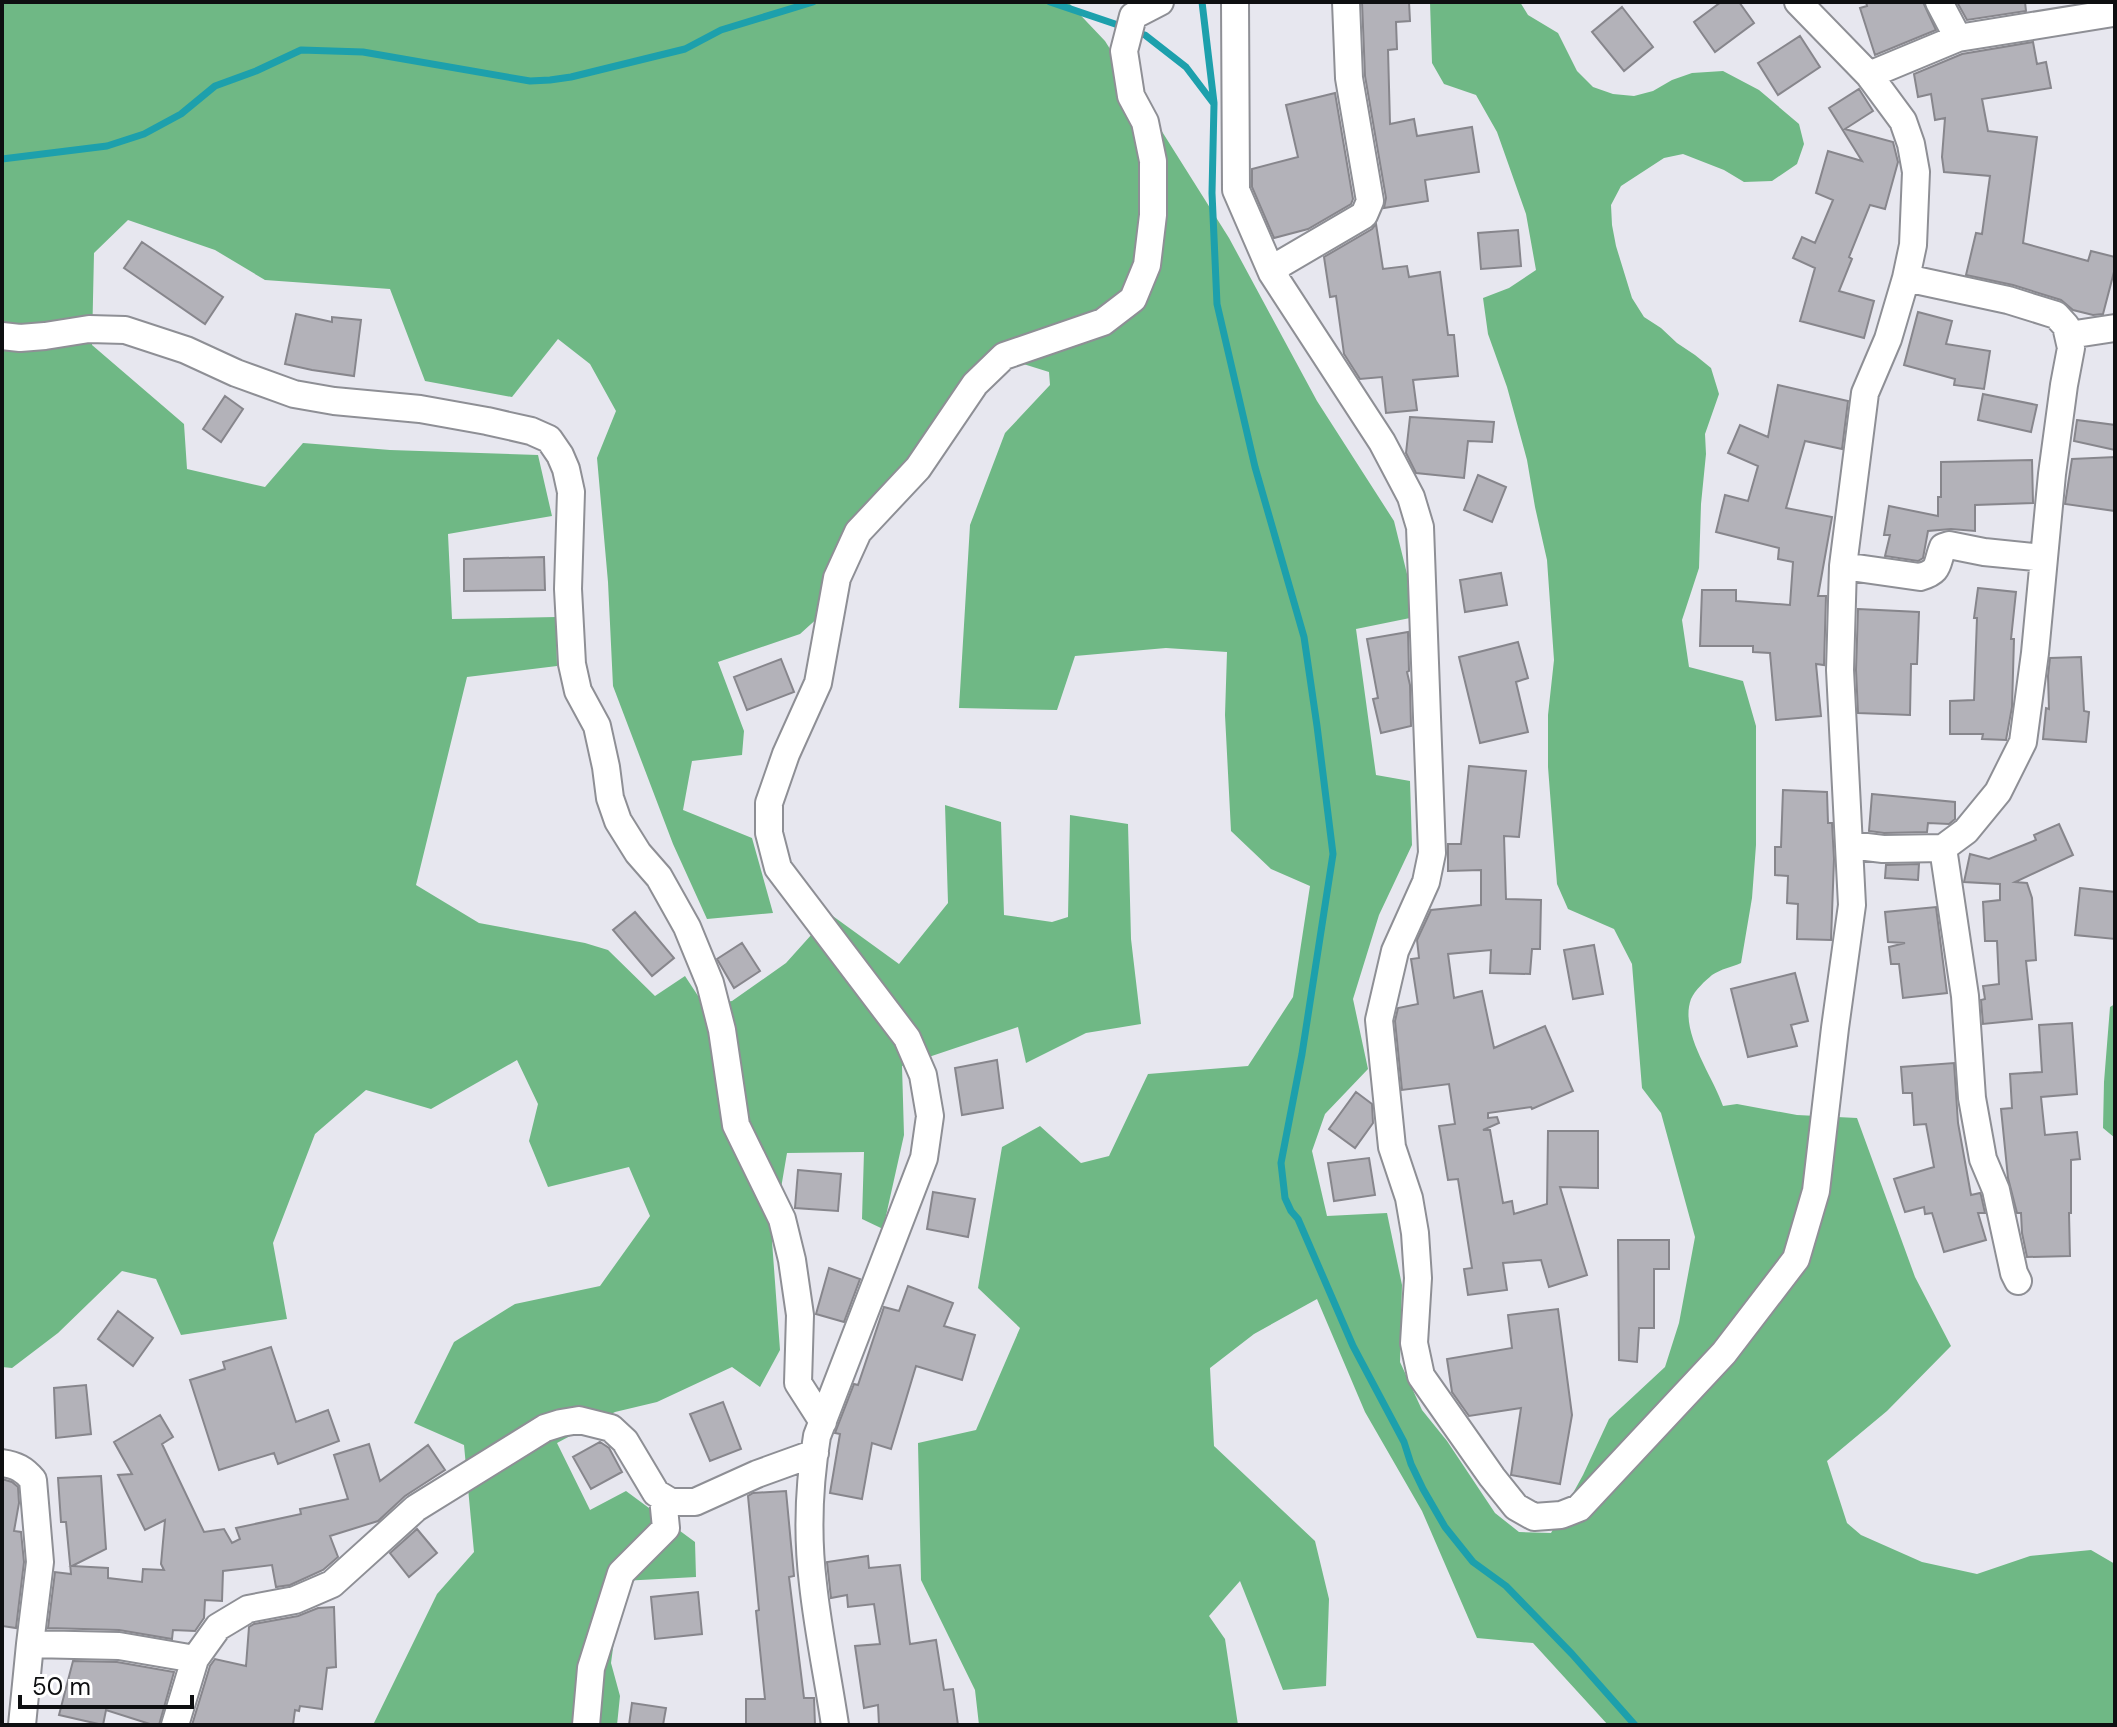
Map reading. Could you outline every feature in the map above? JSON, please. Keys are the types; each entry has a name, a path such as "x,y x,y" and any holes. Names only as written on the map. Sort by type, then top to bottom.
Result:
{"street":[{"path":"835,1725 813,1583 809,1524 817,1436 924,1158 930,1116 923,1075 907,1038 778,868 769,833 769,803 786,754 818,683 837,578 858,532 918,468 975,384 1004,356 1103,322 1133,299 1147,265 1153,215 1153,161 1145,122 1131,96 1124,51 1133,16 1160,2"},
{"path":"1235,2 1236,190 1272,273 1382,442 1411,497 1420,527 1432,853 1426,882 1395,951 1379,1020 1392,1147 1409,1198 1415,1233 1418,1278 1414,1343 1421,1376 1435,1397 1516,1507 1534,1517 1561,1515 1579,1508 1724,1353 1796,1259 1816,1191 1852,905 1840,670 1843,566 1865,393 1888,339 1913,245 1916,172 1903,121 1869,75 1798,2"},
{"path":"1272,273 1282,263 1364,215 1370,201 1349,78 1346,2"},
{"path":"1939,2 1958,38"},
{"path":"1869,75 1958,38 2113,13"},
{"path":"1850,845 1883,849 1943,848 1966,831 1998,792 2023,742 2052,474 2071,348 2066,326 2056,315 2008,300 1906,278"},
{"path":"2069,335 2115,328"},
{"path":"2,336 20,338 89,329 125,330 186,350 236,373 294,394 460,416 531,431 549,439 566,469 571,492 568,589 572,664 578,691 597,726 610,798 618,821 638,853 659,877 687,927 710,983 722,1030 736,1125 782,1219 792,1260 800,1315 798,1383 823,1422"},
{"path":"1843,566 1920,577 1935,570 1943,547 1949,545 2044,558"},
{"path":"1943,848 1965,996 1972,1098 1983,1159 1996,1190 2018,1281"},
{"path":"175,1725 195,1659 218,1627 248,1609 295,1600 332,1584 416,1508 545,1428 579,1420 611,1428 625,1441 656,1493 671,1502 695,1502 757,1474 815,1453"},
{"path":"2,1463 25,1471 33,1480 40,1562 22,1725"},
{"path":"586,1725 591,1668 621,1573 666,1528 663,1498"},
{"path":"30,1644 119,1646 195,1659"}],"green space":[{"path":"2,2 1068,2 1105,41 1229,238 1317,401 1394,521 1407,574 1410,618 1356,629 1376,775 1410,781 1412,845 1379,915 1353,999 1368,1069 1325,1114 1312,1151 1327,1216 1387,1213 1402,1285 1400,1362 1422,1410 1447,1441 1495,1513 1519,1532 1551,1533 1609,1419 1665,1367 1679,1323 1695,1237 1661,1113 1642,1088 1632,964 1614,929 1568,909 1557,884 1548,767 1548,715 1554,660 1547,560 1527,460 1507,387 1488,334 1483,298 1509,288 1536,270 1526,214 1497,132 1476,95 1444,84 1432,63 1430,2 1520,2 1528,15 1558,33 1577,71 1593,87 1613,94 1634,96 1692,73 1723,71 1759,90 1799,124 1804,144 1797,164 1772,181 1744,182 1724,170 1683,154 1664,158 1621,186 1611,205 1616,246 1632,298 1644,317 1711,368 1719,394 1705,434 1699,568 1682,620 1689,667 1743,681 1756,726 1756,845 1752,898 1741,963 1709,977 1691,999 1689,1012 1693,1039 1723,1106 1737,1104 1797,1115 1857,1118 1915,1277 1951,1346 1887,1411 1827,1461 1847,1523 1861,1535 1922,1562 1977,1574 2030,1556 2091,1550 2115,1564 2115,1725 1608,1725 1533,1643 1477,1638 1422,1511 1365,1412 1317,1299 1254,1334 1210,1368 1214,1446 1315,1541 1329,1599 1326,1686 1283,1690 1240,1581 1209,1616 1225,1639 1238,1725 979,1725 975,1690 921,1580 918,1443 976,1430 1020,1328 978,1288 1002,1147 1040,1126 1081,1163 1109,1156 1148,1074 1248,1066 1293,997 1310,886 1271,869 1231,831 1225,715 1227,652 1166,648 1075,656 1057,710 959,708 970,525 1005,433 1050,385 1049,372 1017,362 913,456 840,537 821,615 800,634 718,662 744,731 742,755 692,761 683,810 752,838 773,913 707,919 673,844 613,686 597,458 616,411 590,364 558,339 512,397 425,381 390,289 265,280 215,250 128,220 94,253 92,345 184,424 187,469 265,487 303,443 390,450 538,455 552,516 448,534 452,619 556,617 557,666 467,677 416,885 479,923 608,950 655,996 685,976 704,1005 732,1001 786,963 830,914 899,964 948,903 945,805 1001,822 1004,915 1052,922 1068,917 1070,815 1128,824 1131,939 1141,1024 1086,1033 1026,1063 1018,1027 902,1066 904,1135 883,1229 862,1219 864,1152 787,1153 772,1241 780,1350 760,1387 732,1367 657,1402 615,1412 557,1443 590,1510 626,1491 695,1542 696,1577 622,1581 611,1663 620,1696 617,1725 373,1725 437,1594 474,1552 464,1445 414,1423 454,1342 515,1304 600,1286 650,1216 629,1167 548,1187 529,1141 538,1104 517,1060 431,1109 366,1090 315,1134 273,1243 287,1319 181,1335 156,1279 122,1271 58,1333 12,1368 2,1367"},
{"path":"2115,1004 2115,1138 2103,1128 2110,1007"}],"building":[{"path":"1362,2 1409,2 1410,21 1396,22 1397,49 1388,50 1390,124 1414,119 1417,136 1472,127 1479,172 1425,180 1428,201 1384,208 1386,198 1365,76"},
{"path":"1721,2 1739,2 1754,23 1715,52 1694,22"},
{"path":"1866,2 1923,2 1936,30 1875,55 1860,8 1867,6"},
{"path":"1957,2 2025,2 2026,11 1967,20"},
{"path":"1622,7 1653,47 1624,71 1592,32"},
{"path":"1800,36 1820,67 1778,95 1758,63"},
{"path":"2033,42 2037,64 2046,62 2051,88 1982,99 1988,131 2037,137 2023,243 2088,261 2091,251 2115,257 2103,314 2073,310 2061,300 1966,275 1976,233 1982,234 1990,176 1944,172 1945,118 1935,120 1931,94 1918,97 1914,74 1962,54"},
{"path":"1859,89 1873,111 1845,129 1893,142 1898,162 1885,209 1870,205 1839,291 1874,301 1864,338 1800,321 1815,268 1793,258 1802,237 1815,243 1833,200 1816,193 1828,151 1862,161 1829,108"},
{"path":"1335,93 1353,199 1351,204 1308,229 1274,238 1252,187 1252,169 1298,157 1286,105"},
{"path":"1376,224 1383,269 1407,266 1409,277 1440,272 1448,335 1454,335 1458,376 1413,380 1417,410 1386,413 1382,377 1360,379 1344,354 1336,296 1330,297 1324,257"},
{"path":"1518,230 1521,266 1481,269 1478,233"},
{"path":"142,242 223,297 205,324 124,268"},
{"path":"1918,312 1952,321 1946,344 1990,351 1984,389 1954,385 1955,379 1904,365"},
{"path":"296,314 332,322 332,317 361,320 354,376 285,364"},
{"path":"1778,385 1848,401 1842,449 1805,441 1786,508 1832,517 1818,596 1826,596 1824,665 1816,664 1821,716 1776,720 1770,653 1753,652 1753,646 1700,646 1702,590 1736,590 1736,601 1790,605 1793,562 1778,559 1779,548 1716,532 1725,495 1748,501 1758,466 1728,453 1740,425 1768,437"},
{"path":"1983,394 2037,405 2031,432 1978,420"},
{"path":"225,396 243,409 221,442 203,429"},
{"path":"1410,417 1494,422 1492,442 1468,441 1464,478 1416,473 1406,453"},
{"path":"2077,420 2115,425 2115,450 2074,441"},
{"path":"2115,457 2115,511 2065,504 2072,459"},
{"path":"2032,460 2033,503 1975,505 1975,531 1928,531 1923,558 1918,561 1885,556 1890,535 1884,535 1889,506 1938,516 1941,462"},
{"path":"1478,475 1506,487 1492,522 1464,510"},
{"path":"544,557 545,590 464,591 464,559"},
{"path":"1501,573 1507,605 1465,612 1460,580"},
{"path":"1978,588 2016,592 2011,639 2014,639 2012,707 2006,740 1982,739 1983,734 1950,734 1950,701 1974,700 1977,618 1974,618"},
{"path":"1858,609 1919,612 1917,664 1911,664 1910,715 1858,713"},
{"path":"1408,632 1411,726 1381,733 1373,699 1378,698 1367,639"},
{"path":"1518,642 1528,678 1516,682 1528,732 1480,743 1459,657"},
{"path":"2081,657 2084,711 2089,712 2086,742 2043,739 2046,708 2049,709 2050,658"},
{"path":"781,659 794,692 747,710 734,677"},
{"path":"1469,766 1526,771 1519,837 1504,836 1506,899 1541,900 1540,949 1532,949 1530,974 1490,973 1491,950 1448,954 1454,998 1482,991 1494,1048 1545,1026 1573,1091 1532,1109 1488,1113 1488,1118 1497,1117 1499,1123 1483,1130 1490,1130 1503,1203 1512,1201 1514,1214 1547,1204 1548,1131 1598,1131 1598,1188 1560,1187 1587,1275 1549,1287 1541,1260 1503,1263 1507,1290 1468,1295 1464,1269 1472,1268 1458,1179 1448,1180 1439,1126 1455,1124 1449,1084 1402,1090 1395,1021 1398,1008 1418,1004 1411,959 1419,958 1417,940 1431,910 1481,905 1481,870 1448,871 1448,844 1461,844"},
{"path":"1783,790 1827,792 1834,859 1831,940 1797,939 1798,904 1787,903 1788,876 1775,875 1775,847 1781,847"},
{"path":"1872,794 1955,802 1955,819 1949,824 1928,823 1927,832 1869,831"},
{"path":"2059,824 2073,855 2015,882 2027,883 2032,898 2036,960 2026,961 2032,1019 1983,1024 1983,986 1999,984 1997,941 1985,941 1983,902 2000,900 2000,884 1964,882 1970,854 1989,859 2036,840 2034,835"},
{"path":"1919,864 1918,880 1885,878 1886,865"},
{"path":"2080,888 2115,892 2115,939 2075,935"},
{"path":"1936,907 1947,993 1903,998 1899,964 1891,964 1889,947 1905,943 1888,942 1885,912"},
{"path":"635,912 674,958 652,976 613,930"},
{"path":"742,943 760,971 734,988 717,959"},
{"path":"1594,945 1603,994 1573,999 1564,950"},
{"path":"1795,973 1808,1021 1791,1025 1797,1046 1748,1057 1731,989"},
{"path":"2072,1023 2077,1094 2041,1097 2045,1135 2077,1132 2080,1159 2071,1160 2070,1256 2027,1257 2021,1213 2017,1213 2008,1178 2001,1109 2012,1108 2010,1074 2042,1072 2039,1025"},
{"path":"997,1060 1003,1108 962,1115 955,1068"},
{"path":"1954,1063 1958,1123 1971,1195 1981,1195 1985,1213 1978,1213 1986,1240 1944,1252 1932,1213 1925,1214 1924,1207 1905,1212 1894,1179 1934,1167 1926,1124 1914,1125 1912,1093 1903,1093 1901,1067"},
{"path":"1356,1092 1372,1104 1373,1123 1355,1148 1329,1129"},
{"path":"1369,1158 1375,1195 1334,1201 1328,1163"},
{"path":"798,1170 841,1174 838,1211 795,1208"},
{"path":"933,1192 975,1199 968,1237 927,1229"},
{"path":"1618,1240 1669,1240 1669,1269 1654,1269 1654,1328 1639,1328 1637,1362 1619,1360"},
{"path":"829,1268 860,1279 844,1322 816,1314"},
{"path":"908,1286 953,1303 944,1326 975,1335 962,1380 916,1366 891,1449 872,1443 862,1499 830,1493 840,1434 835,1433 854,1384 858,1385 884,1307 899,1311"},
{"path":"1558,1309 1572,1415 1560,1484 1511,1475 1521,1408 1469,1416 1452,1392 1447,1359 1512,1348 1508,1315"},
{"path":"118,1311 153,1338 133,1366 98,1339"},
{"path":"271,1347 296,1422 328,1410 339,1441 278,1464 274,1453 219,1470 190,1380 225,1369 223,1362"},
{"path":"86,1385 91,1434 56,1438 54,1388"},
{"path":"723,1402 741,1449 710,1461 690,1414"},
{"path":"160,1415 173,1437 162,1444 204,1532 224,1529 232,1543 240,1539 236,1528 301,1514 300,1509 348,1499 334,1455 369,1444 380,1481 428,1445 445,1470 405,1496 378,1521 330,1536 338,1557 323,1570 290,1585 276,1587 272,1565 223,1571 222,1601 205,1600 204,1618 195,1631 173,1630 172,1639 119,1630 48,1628 55,1572 71,1574 66,1522 61,1522 58,1478 101,1476 106,1549 72,1566 108,1568 108,1578 142,1582 143,1569 164,1570 161,1564 165,1520 145,1530 118,1475 132,1474 114,1442"},
{"path":"600,1442 609,1448 622,1472 591,1489 573,1457"},
{"path":"2,1479 18,1487 19,1503 14,1531 21,1532 24,1562 16,1628 2,1626"},
{"path":"786,1491 794,1576 789,1577 804,1698 814,1698 815,1725 746,1725 746,1699 765,1699 748,1496"},
{"path":"417,1529 437,1553 409,1577 390,1553"},
{"path":"868,1556 869,1568 900,1565 910,1644 936,1640 944,1690 953,1689 958,1725 879,1725 878,1705 864,1708 855,1646 880,1644 874,1604 848,1607 847,1595 831,1598 827,1562"},
{"path":"698,1592 702,1634 655,1639 651,1597"},
{"path":"334,1607 336,1667 327,1668 322,1709 300,1706 299,1711 295,1710 293,1725 192,1725 210,1666 215,1659 246,1666 249,1627 298,1616 318,1608"},
{"path":"73,1661 117,1662 174,1672 159,1725 106,1710 103,1725 59,1715"},
{"path":"632,1703 666,1708 663,1725 629,1725"}],"waterway":[{"path":"2,159 107,146 144,134 181,114 215,86 301,50 363,52 530,81 550,80 685,49 721,30 813,2"},
{"path":"1050,2 1124,27"},
{"path":"1202,2 1214,103"},
{"path":"1135,32 1145,35 1186,67 1214,104 1212,193 1217,304 1255,467 1304,637 1317,726 1333,854 1302,1054 1281,1163 1285,1198 1298,1219 1353,1346 1445,1527 1473,1562 1506,1586 1635,1725"}]}
